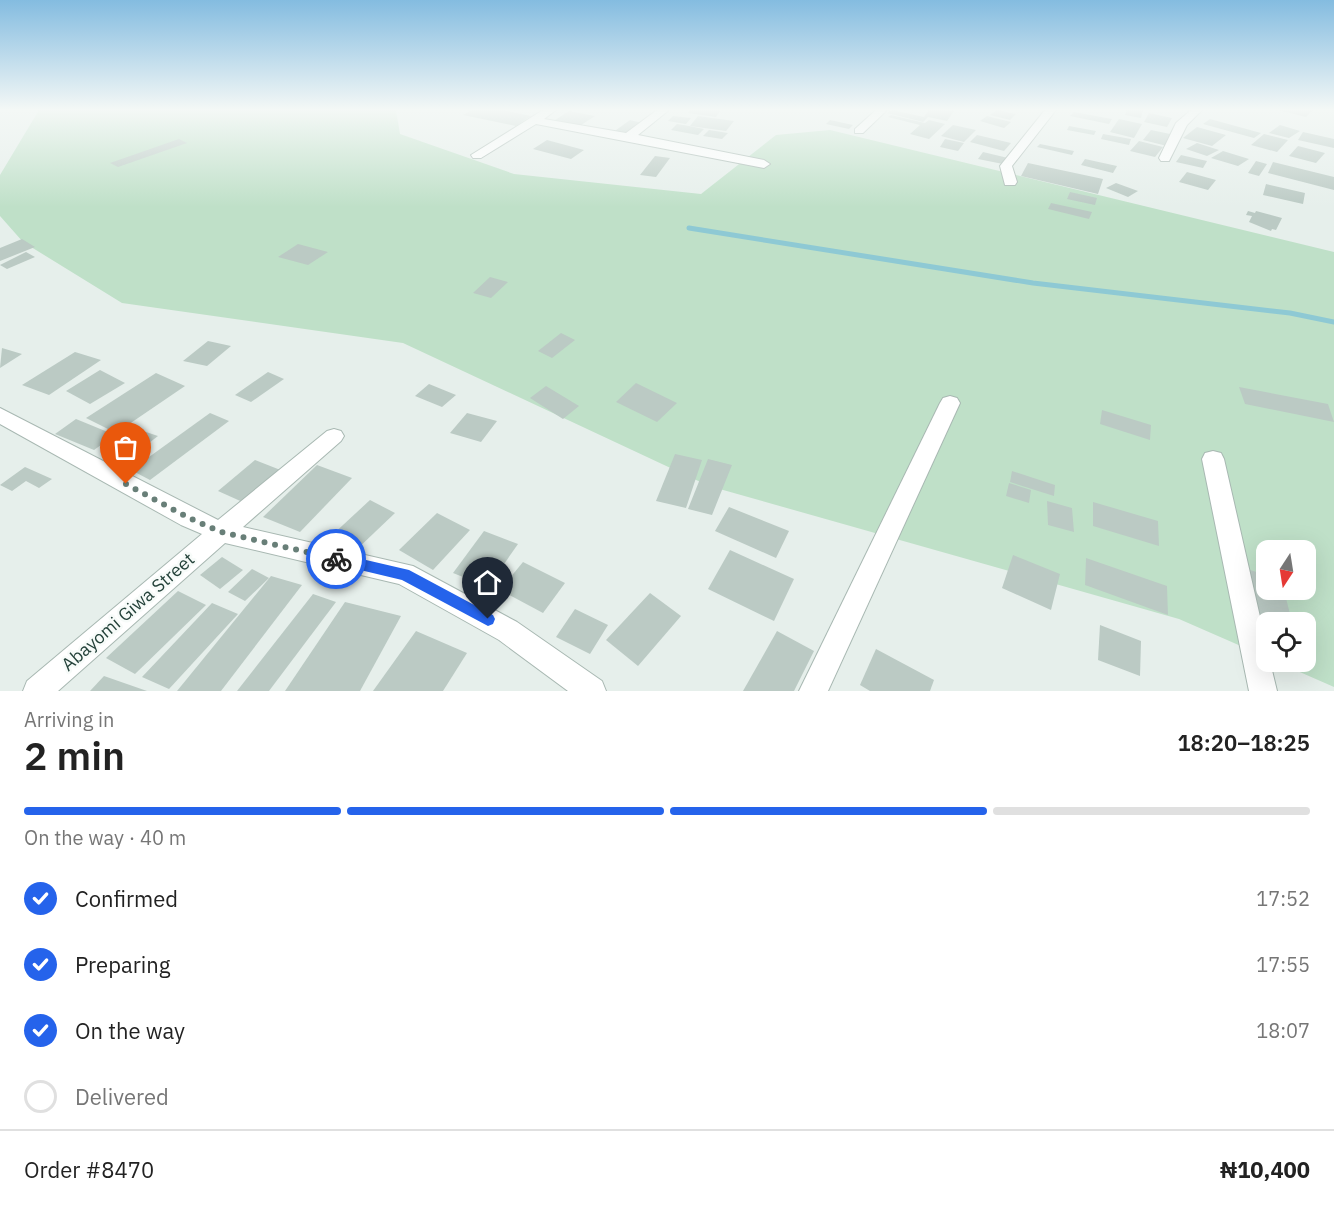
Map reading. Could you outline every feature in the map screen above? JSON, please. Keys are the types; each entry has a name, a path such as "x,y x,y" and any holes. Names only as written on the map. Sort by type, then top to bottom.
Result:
{"street":[{"path":"477,155 498,142"},
{"path":"654,142 764,164"},
{"path":"1010,182 1006,166 1025,142"},
{"path":"1165,159 1173,142"},
{"path":"813,691 950,403"},
{"path":"0,415 189,518 221,532 404,574 508,631 592,691"},
{"name":"Abayomi Giwa Street","path":"37,691 334,436"},
{"path":"1213,459 1263,691"}],"green space":[{"path":"20,142 424,142 514,174 701,194 767,142 881,142 1334,252 1334,687 1300,672 1316,672 1316,612 1256,612 1256,653 1179,619 709,486 403,343 122,303 23,242 0,216 0,175"}],"building":[{"path":"170,142 187,143 118,167 110,163"},
{"path":"544,142 555,142 584,150 571,159 533,149"},
{"path":"943,142 964,143 958,151 940,147"},
{"path":"971,142 1011,143 1004,151"},
{"path":"1138,142 1163,147 1155,157 1130,151"},
{"path":"1152,142 1170,142 1167,146"},
{"path":"1198,142 1217,142 1212,146"},
{"path":"1254,142 1286,142 1277,152 1251,145"},
{"path":"1308,142 1334,142 1334,148"},
{"path":"1197,143 1219,150 1207,156 1186,149"},
{"path":"1040,144 1074,151 1072,155 1037,147"},
{"path":"1298,146 1325,153 1316,163 1289,156"},
{"path":"1223,151 1249,159 1238,166 1211,158"},
{"path":"983,152 1008,158 1003,164 978,159"},
{"path":"1181,155 1207,161 1203,168 1176,162"},
{"path":"655,156 670,158 656,177 640,175"},
{"path":"1085,159 1117,166 1113,173 1081,165"},
{"path":"1256,161 1267,164 1259,176 1248,173"},
{"path":"1273,162 1334,177 1334,190 1268,173"},
{"path":"1028,163 1103,179 1098,194 1021,176"},
{"path":"1187,172 1216,180 1208,190 1179,182"},
{"path":"1116,183 1138,191 1128,197 1106,188"},
{"path":"1266,184 1305,193 1303,204 1263,195"},
{"path":"1070,192 1097,198 1095,205 1067,199"},
{"path":"1051,203 1092,212 1089,219 1048,209"},
{"path":"1248,211 1282,218 1276,230 1271,231 1249,222 1252,216 1246,215"},
{"path":"22,239 35,247 0,261 0,248"},
{"path":"298,244 328,252 308,265 278,257"},
{"path":"26,252 35,257 7,269 0,265"},
{"path":"490,277 508,282 491,298 473,293"},
{"path":"561,333 575,340 552,358 538,351"},
{"path":"208,341 231,346 207,366 183,361"},
{"path":"2,348 22,354 0,368"},
{"path":"75,352 101,360 49,395 22,385"},
{"path":"100,370 125,383 90,404 66,391"},
{"path":"268,372 284,379 251,402 235,395"},
{"path":"156,373 185,386 116,433 86,418"},
{"path":"636,383 677,403 657,422 616,402"},
{"path":"429,384 456,395 442,407 415,396"},
{"path":"546,386 579,406 563,419 530,398"},
{"path":"1239,387 1328,404 1334,422 1245,404"},
{"path":"1102,410 1151,425 1150,440 1100,424"},
{"path":"210,413 229,421 150,480 131,470"},
{"path":"467,413 497,421 481,442 450,433"},
{"path":"76,419 115,435 94,450 55,434"},
{"path":"143,431 158,436 127,460 113,455"},
{"path":"675,454 702,460 686,508 656,501"},
{"path":"708,459 732,465 712,515 688,509"},
{"path":"255,460 283,471 247,504 218,491"},
{"path":"317,465 352,478 300,532 263,517"},
{"path":"25,467 52,479 39,488 26,481 12,491 0,485"},
{"path":"1012,471 1055,485 1054,496 1010,482"},
{"path":"1009,483 1031,490 1029,503 1006,496"},
{"path":"370,500 395,513 354,552 329,538"},
{"path":"1047,501 1072,508 1074,532 1048,525"},
{"path":"1093,502 1158,521 1159,546 1093,526"},
{"path":"729,507 789,531 776,558 715,531"},
{"path":"437,513 470,530 433,570 399,550"},
{"path":"484,531 518,544 488,587 453,573"},
{"path":"730,550 794,579 774,621 708,589"},
{"path":"1013,555 1060,574 1051,610 1002,588"},
{"path":"222,557 243,570 220,589 200,575"},
{"path":"1086,558 1167,586 1168,615 1085,585"},
{"path":"523,562 565,583 543,613 500,590"},
{"path":"252,569 269,578 245,601 228,592"},
{"path":"1250,570 1256,572 1256,598"},
{"path":"271,576 302,585 221,691 177,691"},
{"path":"178,591 206,605 135,674 106,658"},
{"path":"650,593 681,616 638,666 606,640"},
{"path":"313,594 336,602 269,691 237,691"},
{"path":"1256,600 1286,600 1290,612 1259,612"},
{"path":"345,602 401,616 360,691 285,691"},
{"path":"212,603 238,614 169,689 142,677"},
{"path":"575,609 608,625 590,654 556,637"},
{"path":"1100,625 1141,641 1140,676 1098,660"},
{"path":"416,631 467,653 443,691 373,691"},
{"path":"777,631 814,651 794,691 743,691"},
{"path":"876,649 934,680 930,691 870,691 860,685"},
{"path":"104,676 147,691 90,691"}],"waterway":[{"path":"689,228 1033,283 1290,313 1334,322"}],"way so far":[{"path":"126,484 189,518 221,532 336,559"}],"route":[{"path":"336,559 404,574 488,619"}]}
